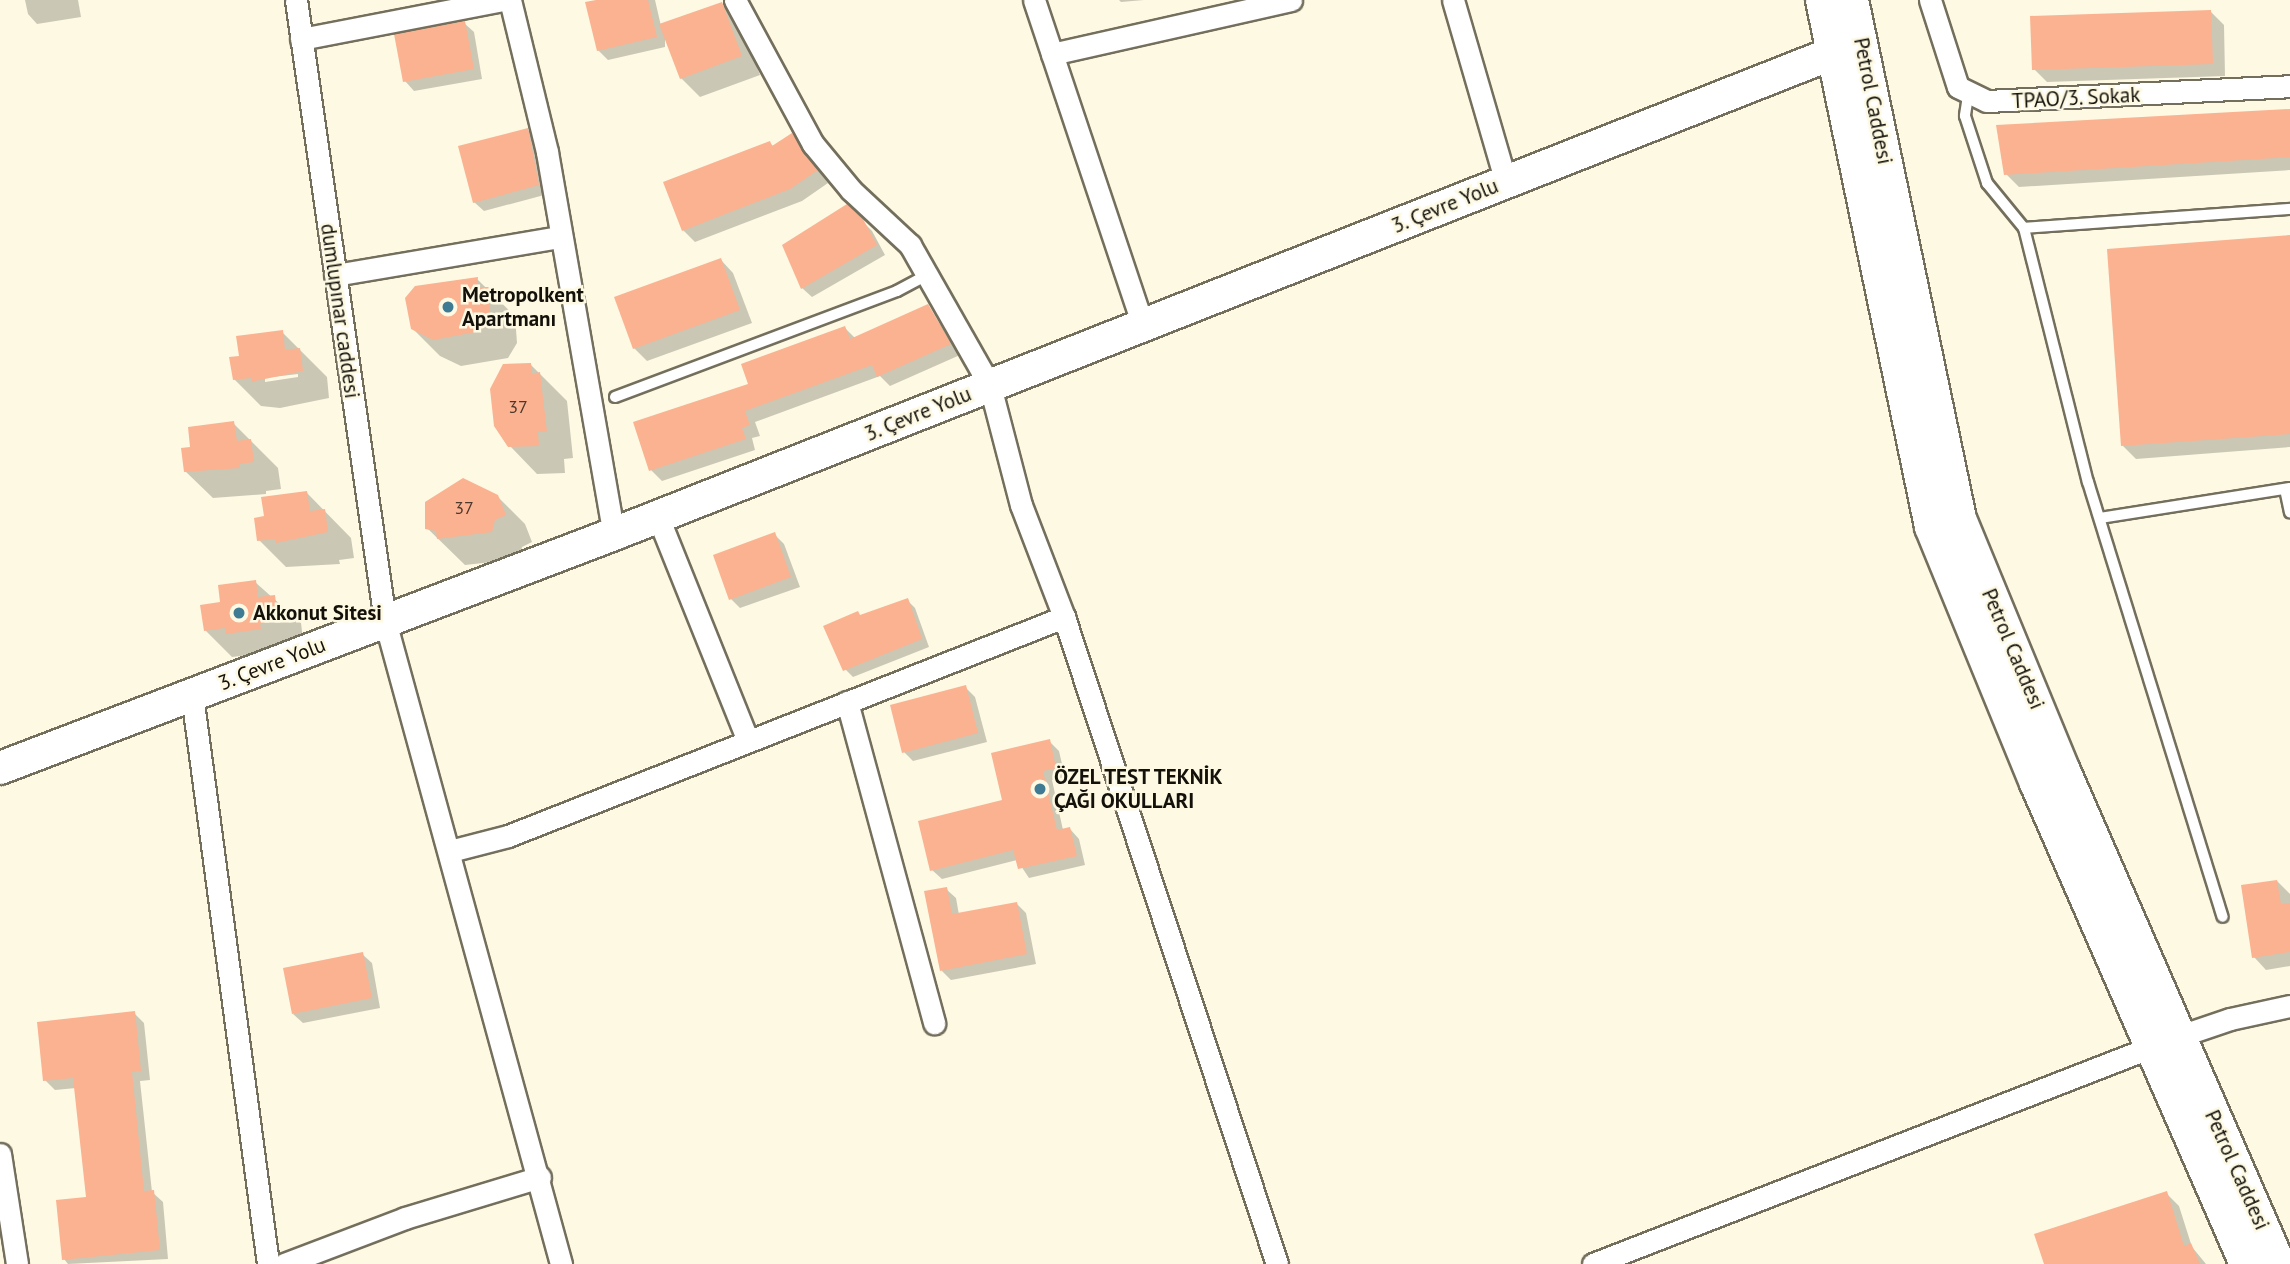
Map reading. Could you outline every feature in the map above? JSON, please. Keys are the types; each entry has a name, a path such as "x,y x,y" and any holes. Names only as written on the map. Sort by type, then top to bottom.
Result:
{"main road":[{"name":"Petrol Caddesi","path":"1822,0 1931,527 2164,1043 2279,1264"},
{"name":"Petrol Caddesi","path":"1852,0 1960,519 2164,1043 2246,1264"},
{"name":"3. Çevre Yolu","path":"0,768 658,517 1833,53"}],"street":[{"name":"dumlupınar caddesi","path":"296,0 385,621 540,1177 561,1264"},
{"path":"301,39 443,6 503,0"},
{"path":"510,0 547,152 614,534"},
{"path":"735,0 813,144 851,190 909,245 990,386 1021,505 1064,617 1277,1264"},
{"path":"1034,0 1143,325"},
{"path":"1052,54 1291,0"},
{"path":"1452,0 1506,182"},
{"path":"1930,0 1949,66 1958,87 1968,96"},
{"name":"TPAO/3. Sokak","path":"1968,96 2013,103 2290,86"},
{"path":"335,275 561,237"},
{"path":"658,517 748,741"},
{"path":"450,851 508,836 1064,617"},
{"path":"192,695 268,1264"},
{"path":"847,702 934,1023"},
{"path":"1593,1264 2164,1043 2230,1019 2290,1006"},
{"path":"0,1154 17,1264"},
{"path":"284,1264 405,1218 540,1177"}],"lane":[{"path":"1968,96 1965,116 1987,183 2024,228 2100,518 2223,917"},
{"path":"2024,228 2290,209"},
{"path":"615,397 897,291 927,275"},
{"path":"2100,518 2288,489 2290,512"}],"building":[{"path":"648,0 657,37 597,51 585,2"},
{"path":"722,2 742,56 680,79 659,24"},
{"path":"2211,10 2213,64 2032,70 2030,16"},
{"path":"465,21 474,69 403,82 394,34"},
{"path":"2290,109 2290,157 2004,175 1996,125"},
{"path":"528,128 539,185 473,203 458,146"},
{"path":"792,133 818,170 790,189 682,231 663,182 770,141 772,146"},
{"path":"847,204 863,219 877,245 801,289 782,245"},
{"path":"2290,235 2290,434 2121,446 2107,249"},
{"path":"721,258 740,310 633,349 614,297"},
{"name":"Metropolkent Apartmanı","path":"478,277 477,287 489,287 490,316 481,331 433,340 411,329 405,298 415,286"},
{"path":"928,304 951,344 877,377 872,365 745,411 750,425 742,428 746,439 649,471 633,422 748,384 741,364 845,326 850,339"},
{"path":"283,330 285,350 300,348 303,371 251,382 251,378 233,380 229,357 239,356 236,336"},
{"name":"Metropolkent Apartmanı","path":"531,363 532,374 540,372 547,432 538,432 539,446 508,447 494,426 490,389 503,364"},
{"path":"234,421 237,441 251,439 254,462 240,464 240,468 184,472 181,448 190,447 188,427"},
{"path":"463,478 498,495 506,515 495,520 492,532 437,539 436,531 425,529 425,502"},
{"name":"Akkonut Sitesi","path":"307,491 310,511 325,509 328,532 276,543 275,539 257,541 254,518 264,516 261,497"},
{"path":"775,532 791,577 729,600 713,555"},
{"name":"Akkonut Sitesi","path":"256,580 258,597 275,595 278,621 260,623 261,629 226,634 225,628 204,631 200,605 220,602 218,585"},
{"path":"908,598 922,639 843,671 823,626 858,611 860,615"},
{"path":"966,685 978,733 902,753 890,705"},
{"path":"1050,739 1056,768 1043,771 1057,830 1070,827 1077,856 1018,869 1013,850 930,871 918,821 1002,800 991,753"},
{"path":"2277,880 2281,904 2290,903 2290,952 2252,958 2241,885"},
{"path":"947,887 952,914 1017,902 1027,954 940,971 924,891"},
{"path":"363,952 372,998 292,1014 283,968"},
{"path":"135,1011 141,1071 132,1072 144,1191 154,1190 160,1250 62,1260 56,1200 86,1197 73,1078 43,1081 37,1022"},
{"path":"2167,1191 2184,1246 2191,1243 2200,1264 2044,1264 2034,1234"}],"place":[{"name":"Metropolkent Apartmanı","path":"448,307"},
{"name":"Akkonut Sitesi","path":"239,613"},
{"name":"ÖZEL TEST TEKNİK ÇAĞI OKULLARI","path":"1040,789"}]}
